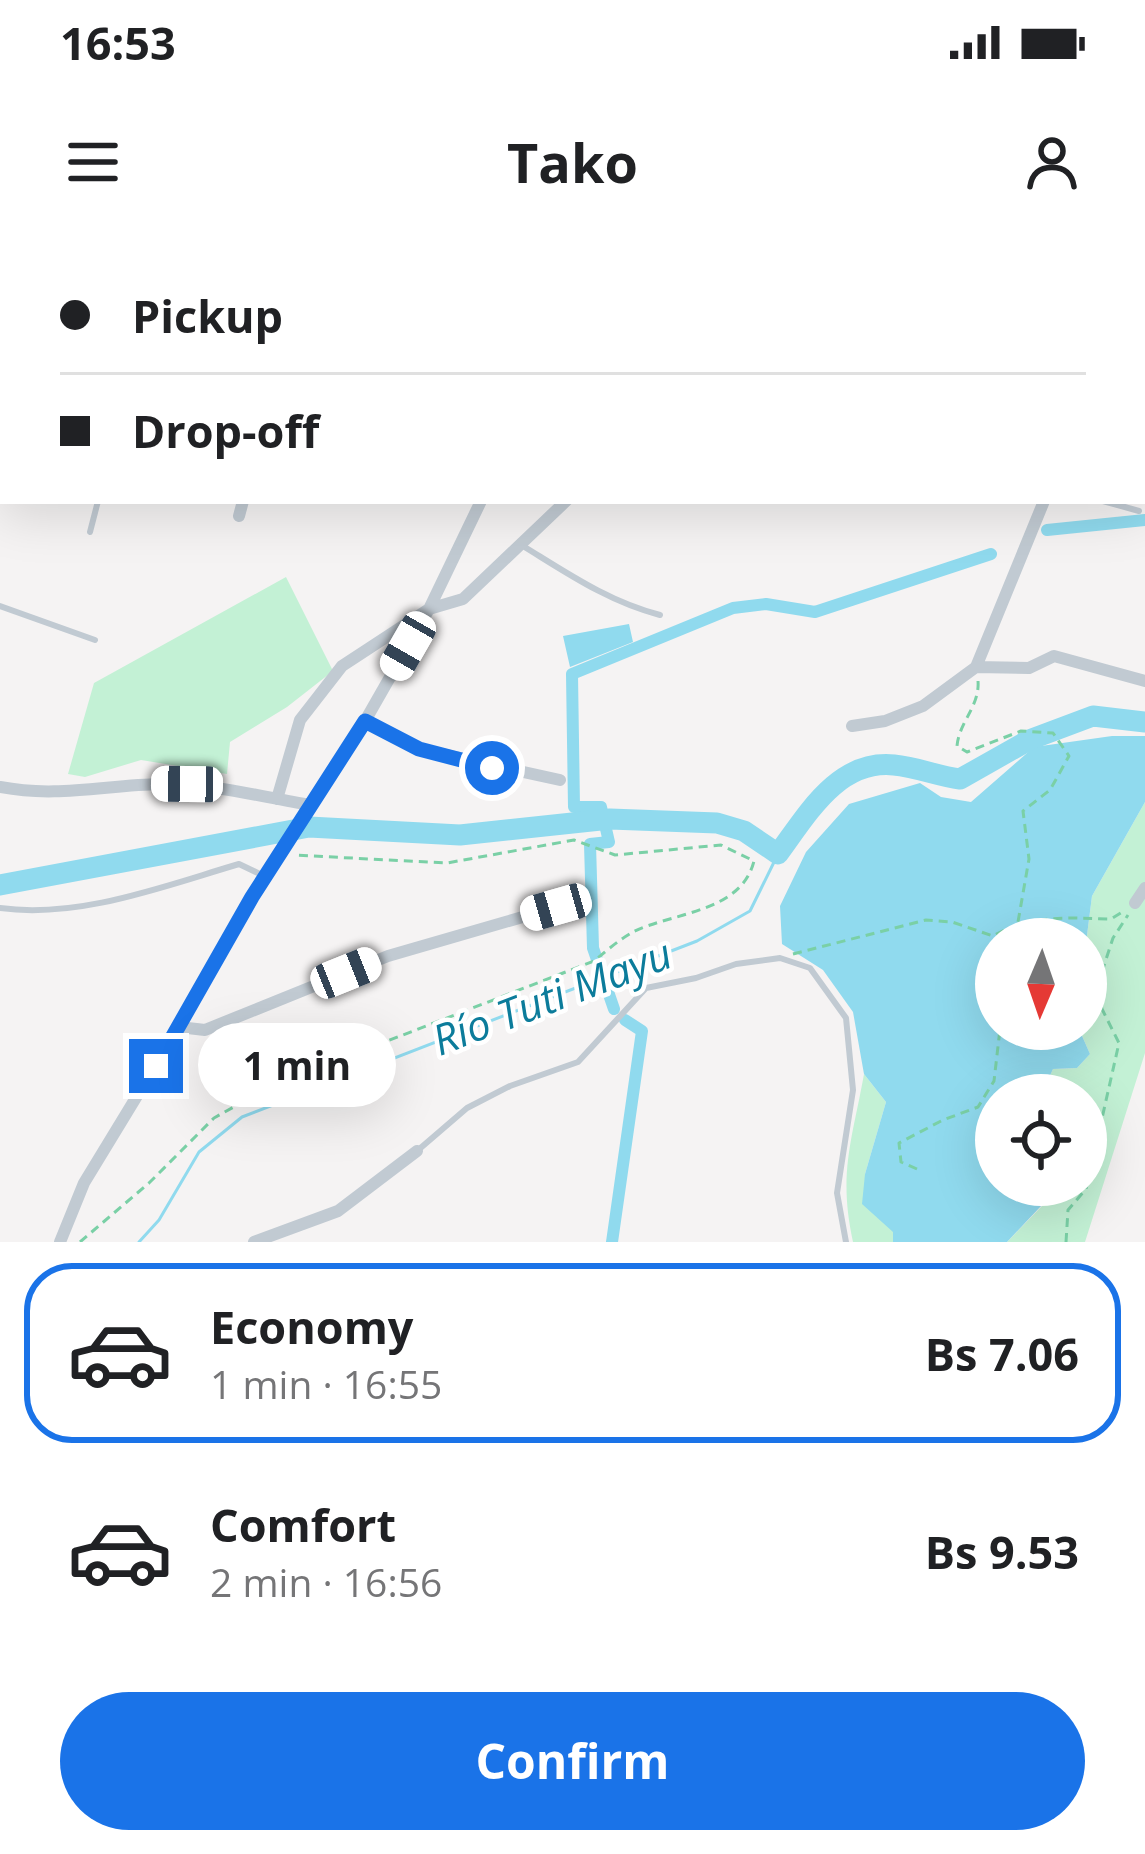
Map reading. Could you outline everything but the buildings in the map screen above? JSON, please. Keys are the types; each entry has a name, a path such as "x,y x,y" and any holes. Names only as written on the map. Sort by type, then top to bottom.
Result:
{"street":[{"path":"239,516 242,504"},
{"path":"60,1242 85,1183 429,609 480,504"},
{"path":"277,799 299,720 342,666 429,609 463,599 563,504"},
{"path":"852,726 885,721 923,706 976,668 1043,504"},
{"path":"976,668 1029,668 1054,656 1145,681"},
{"path":"365,721 419,749 560,780"},
{"path":"0,787 83,793 187,784 311,805"},
{"path":"1136,903 1145,888"},
{"path":"179,1027 206,1030 388,956 556,907"},
{"path":"254,1242 338,1211 417,1151"}],"lane":[{"path":"90,532 97,504"},
{"path":"1112,504 1139,512"},
{"path":"520,544 630,608 660,615"},
{"path":"0,607 95,640"},
{"path":"0,908 23,911 133,895 239,864 265,877"},
{"path":"417,1151 467,1108 509,1086 578,1062 646,988 736,964 780,958 810,968 846,1018 854,1090 837,1193 846,1242"}],"path":[{"path":"976,668 979,696 958,730 957,746 967,752 1021,731 1053,733 1069,756 1050,790 1023,811 1029,859 1017,918"},
{"path":"80,1242 214,1118 272,1086 594,962 633,933 719,903 751,875 754,861 721,845 615,855 574,840 447,863 283,850"},
{"path":"1107,919 1136,903"},
{"path":"1066,1242 1068,1210 1086,1189 1119,1043 1102,1009 1098,984 1113,938 1136,903"},
{"path":"1052,918 1102,918"},
{"path":"780,958 926,920 975,929"},
{"path":"917,1169 901,1162 899,1143 978,1107 994,1081 998,1050"}],"green space":[{"path":"286,577 333,671 230,742 227,774 141,760 85,777 68,774 94,683"},
{"path":"1145,802 1145,1053 1107,1173 1107,1074 1051,1074 1053,1069 1077,1068 1090,1054 1088,1050 1107,1050 1107,918 1089,918 1092,896"},
{"path":"864,1074 886,1102 865,1174 894,1232 893,1242 853,1242 848,1157"},
{"path":"1042,1206 1096,1206 1085,1242 1007,1242"}],"water":[{"path":"629,624 633,642 570,667 563,636"},
{"path":"1145,736 1145,802 1092,896 1089,918 975,918 975,1050 1088,1050 1090,1054 1077,1068 1053,1069 1051,1074 975,1074 975,1206 1041,1206 1007,1242 893,1242 893,1232 862,1204 865,1174 886,1102 864,1074 853,1012 823,970 782,944 780,906 806,852 849,804 920,783 941,797 971,802 1034,747"}],"waterway":[{"path":"1047,530 1145,520"},
{"path":"614,1009 593,948 590,844 609,842 601,807 574,807 572,674 733,608 766,604 815,612 991,554"},
{"path":"0,885 309,827 460,835 610,819 717,823 744,831 778,854 826,793 856,771 894,765 960,779 1029,740 1093,716 1145,722"},
{"name":"Río Tuti Mayu","path":"139,1242 159,1220 199,1152 242,1117 697,941 750,911 778,854"},
{"path":"612,1242 642,1031 625,1020"}],"route":[{"path":"156,1066 252,897 365,721 419,749 492,768"}]}
